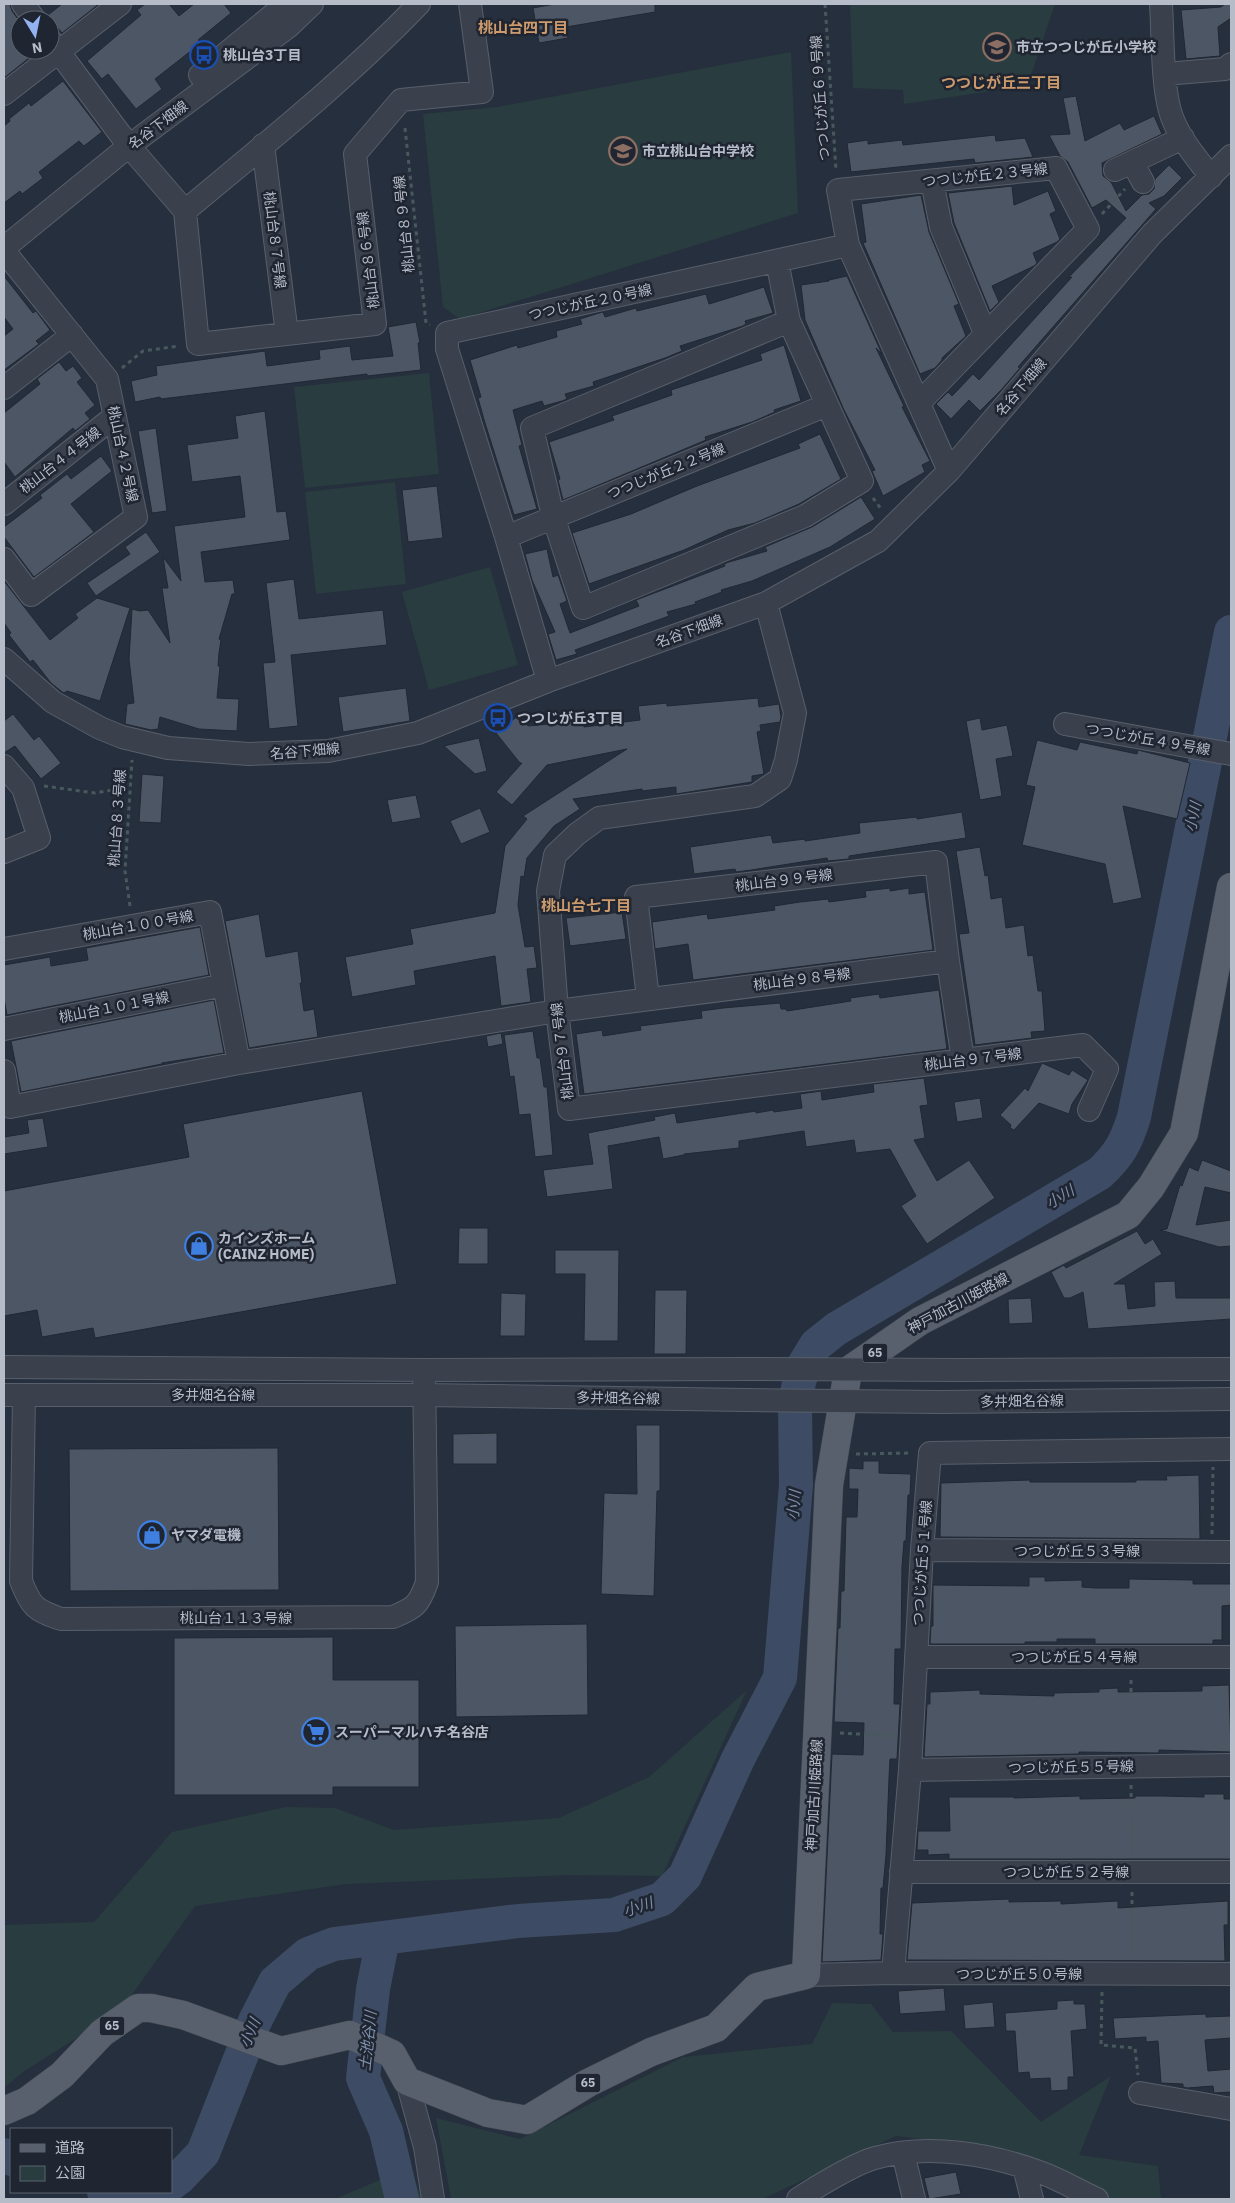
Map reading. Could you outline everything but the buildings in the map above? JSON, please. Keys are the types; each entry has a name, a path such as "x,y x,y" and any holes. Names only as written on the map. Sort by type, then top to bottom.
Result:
{"main road":[{"name":"神戸加古川姫路線","path":"806,1976 829,1485 848,1371 920,1321 1128,1216 1151,1187 1184,1133 1231,887"},
{"name":"65","path":"4,2111 27,2100 62,2075 102,2033 138,2008 183,2015 281,2051 350,2034 392,2054 407,2081 488,2113 527,2120 588,2083 651,2052 716,2028 757,1987 806,1976"}],"street":[{"path":"60,43 120,4"},
{"name":"名谷下畑線","path":"4,250 125,142 278,12 312,4"},
{"path":"185,211 381,44 419,4"},
{"path":"402,100 482,92 470,4"},
{"path":"1161,4 1165,74 1170,112 1183,138 1211,177"},
{"path":"60,53 125,142 185,211 198,344"},
{"path":"4,94 40,60"},
{"path":"1165,74 1225,69 1231,64"},
{"name":"桃山台８６号線","path":"198,344 375,324 355,154 402,100"},
{"path":"1132,172 1183,138"},
{"name":"名谷下畑線","path":"4,232 125,142"},
{"name":"桃山台８７号線","path":"263,145 287,334"},
{"name":"名谷下畑線","path":"4,659 52,702 100,728 134,740 168,748 263,755 328,751 418,733 548,681 766,604 878,541 949,471 1152,234 1231,156"},
{"name":"つつじが丘２３号線","path":"838,190 1056,168 1088,229"},
{"path":"932,181 941,227 985,333"},
{"path":"838,190 848,246 949,471"},
{"path":"919,404 985,333 1088,229"},
{"name":"つつじが丘２０号線","path":"447,333 848,246"},
{"name":"桃山台４２号線","path":"4,250 107,379 136,517 31,595 4,559"},
{"path":"777,261 789,321 862,481 805,516 583,608 553,516 532,428 789,321"},
{"path":"447,333 447,349 506,537 548,681"},
{"path":"4,388 72,335"},
{"name":"つつじが丘２２号線","path":"506,537 553,516 828,405"},
{"name":"桃山台４４号線","path":"4,504 115,416"},
{"name":"桃山台９７号線","path":"766,604 795,713 786,760 780,779 755,796 599,818 577,834 555,856 548,891 557,1011 569,1109 1082,1045 1107,1069 1089,1110"},
{"name":"つつじが丘４９号線","path":"1064,724 1231,754"},
{"path":"4,766 23,788 38,838 4,852"},
{"name":"桃山台９９号線","path":"648,998 636,898 936,862 948,961"},
{"name":"桃山台１００号線","path":"4,949 210,912 239,1063"},
{"path":"948,961 964,1060"},
{"name":"桃山台９８号線","path":"557,1011 948,961"},
{"name":"桃山台１０１号線","path":"4,1029 224,985"},
{"path":"4,1071 10,1107 239,1063 557,1011"},
{"name":"多井畑名谷線","path":"4,1367 424,1370 1231,1369"},
{"name":"桃山台１１３号線","path":"14,1395 22,1582 28,1601 42,1613 60,1619 392,1616 412,1609 421,1598 427,1582 424,1370"},
{"name":"多井畑名谷線","path":"14,1395 424,1395 941,1402 1231,1399"},
{"path":"930,1453 1222,1449"},
{"name":"つつじが丘５１号線","path":"893,1973 910,1770 922,1550 930,1453"},
{"name":"つつじが丘５３号線","path":"922,1550 1222,1552"},
{"name":"つつじが丘５４号線","path":"916,1657 1231,1657"},
{"name":"つつじが丘５５号線","path":"910,1770 1231,1765"},
{"name":"つつじが丘５２号線","path":"901,1872 1231,1872"},
{"name":"つつじが丘５０号線","path":"806,1976 893,1973 1231,1974"},
{"path":"407,2081 425,2147 433,2199"},
{"path":"1140,2093 1231,2109"},
{"path":"800,2199 821,2184 874,2158 918,2150 1002,2160 1044,2174 1097,2199"},
{"path":"903,2153 914,2199"},
{"path":"1024,2167 1032,2199"}],"path":[{"name":"つつじが丘６９号線","path":"825,4 838,190"},
{"name":"桃山台８９号線","path":"402,100 426,323 447,333"},
{"path":"1088,229 1132,172"},
{"path":"107,379 143,351 198,344"},
{"path":"862,481 893,526"},
{"name":"桃山台８３号線","path":"134,740 124,871 134,926"},
{"path":"23,788 45,786 95,793 130,787"},
{"path":"1222,1449 1222,1552"},
{"path":"834,1454 930,1453"},
{"path":"1131,1656 1133,1974"},
{"path":"817,1731 912,1737"},
{"path":"1102,1974 1102,2045 1135,2048 1140,2093"}],"green space":[{"path":"850,4 1055,4 1030,78 992,91 904,104 903,90 853,88"},
{"name":"市立桃山台中学校","path":"791,52 798,213 460,319 443,307 423,114 497,107"},
{"path":"429,373 439,474 305,488 294,387"},
{"path":"395,482 406,584 316,594 305,492"},
{"path":"490,567 518,665 429,690 402,592"},
{"path":"747,1690 662,1876 570,1875 346,1884 195,1906 121,2010 23,2072 4,2088 4,1925 94,1922 172,1832 286,1807 335,1808 394,1830 559,1818 649,1777"},
{"path":"832,2003 871,2004 893,2032 951,2031 1041,2122 1111,2076 1079,2155 1158,2166 1161,2199 1112,2199 990,2147 896,2136 763,2199 451,2198 436,2118 520,2139 683,2057 812,2044"},
{"path":"410,2167 422,2199 335,2199"}],"waterway":[{"name":"小川","path":"172,2183 203,2153 255,2021 275,1982 308,1954 334,1944 518,1921 614,1915 662,1899 685,1876 738,1759 780,1678 796,1485 795,1406 799,1382 805,1363 816,1345 836,1329 1100,1173 1117,1154 1128,1134 1134,1117 1231,632"},
{"name":"土池谷川","path":"383,1938 373,1989 363,2078 386,2131 402,2199"},
{"name":"小川","path":"4,2155 10,2158"},
{"name":"小川","path":"112,2193 136,2196 149,2193"}],"place":[{"name":"市立つつじが丘小学校","path":"997,47"},
{"name":"桃山台3丁目","path":"204,55"},
{"name":"市立桃山台中学校","path":"623,151"},
{"name":"つつじが丘3丁目","path":"498,718"},
{"name":"カインズホーム (CAINZ HOME)","path":"199,1246"},
{"name":"ヤマダ電機","path":"152,1535"},
{"name":"スーパーマルハチ名谷店","path":"316,1732"}],"district":[{"name":"桃山台四丁目","path":"523,28"},
{"name":"つつじが丘三丁目","path":"1001,83"},
{"name":"桃山台七丁目","path":"586,906"}]}
